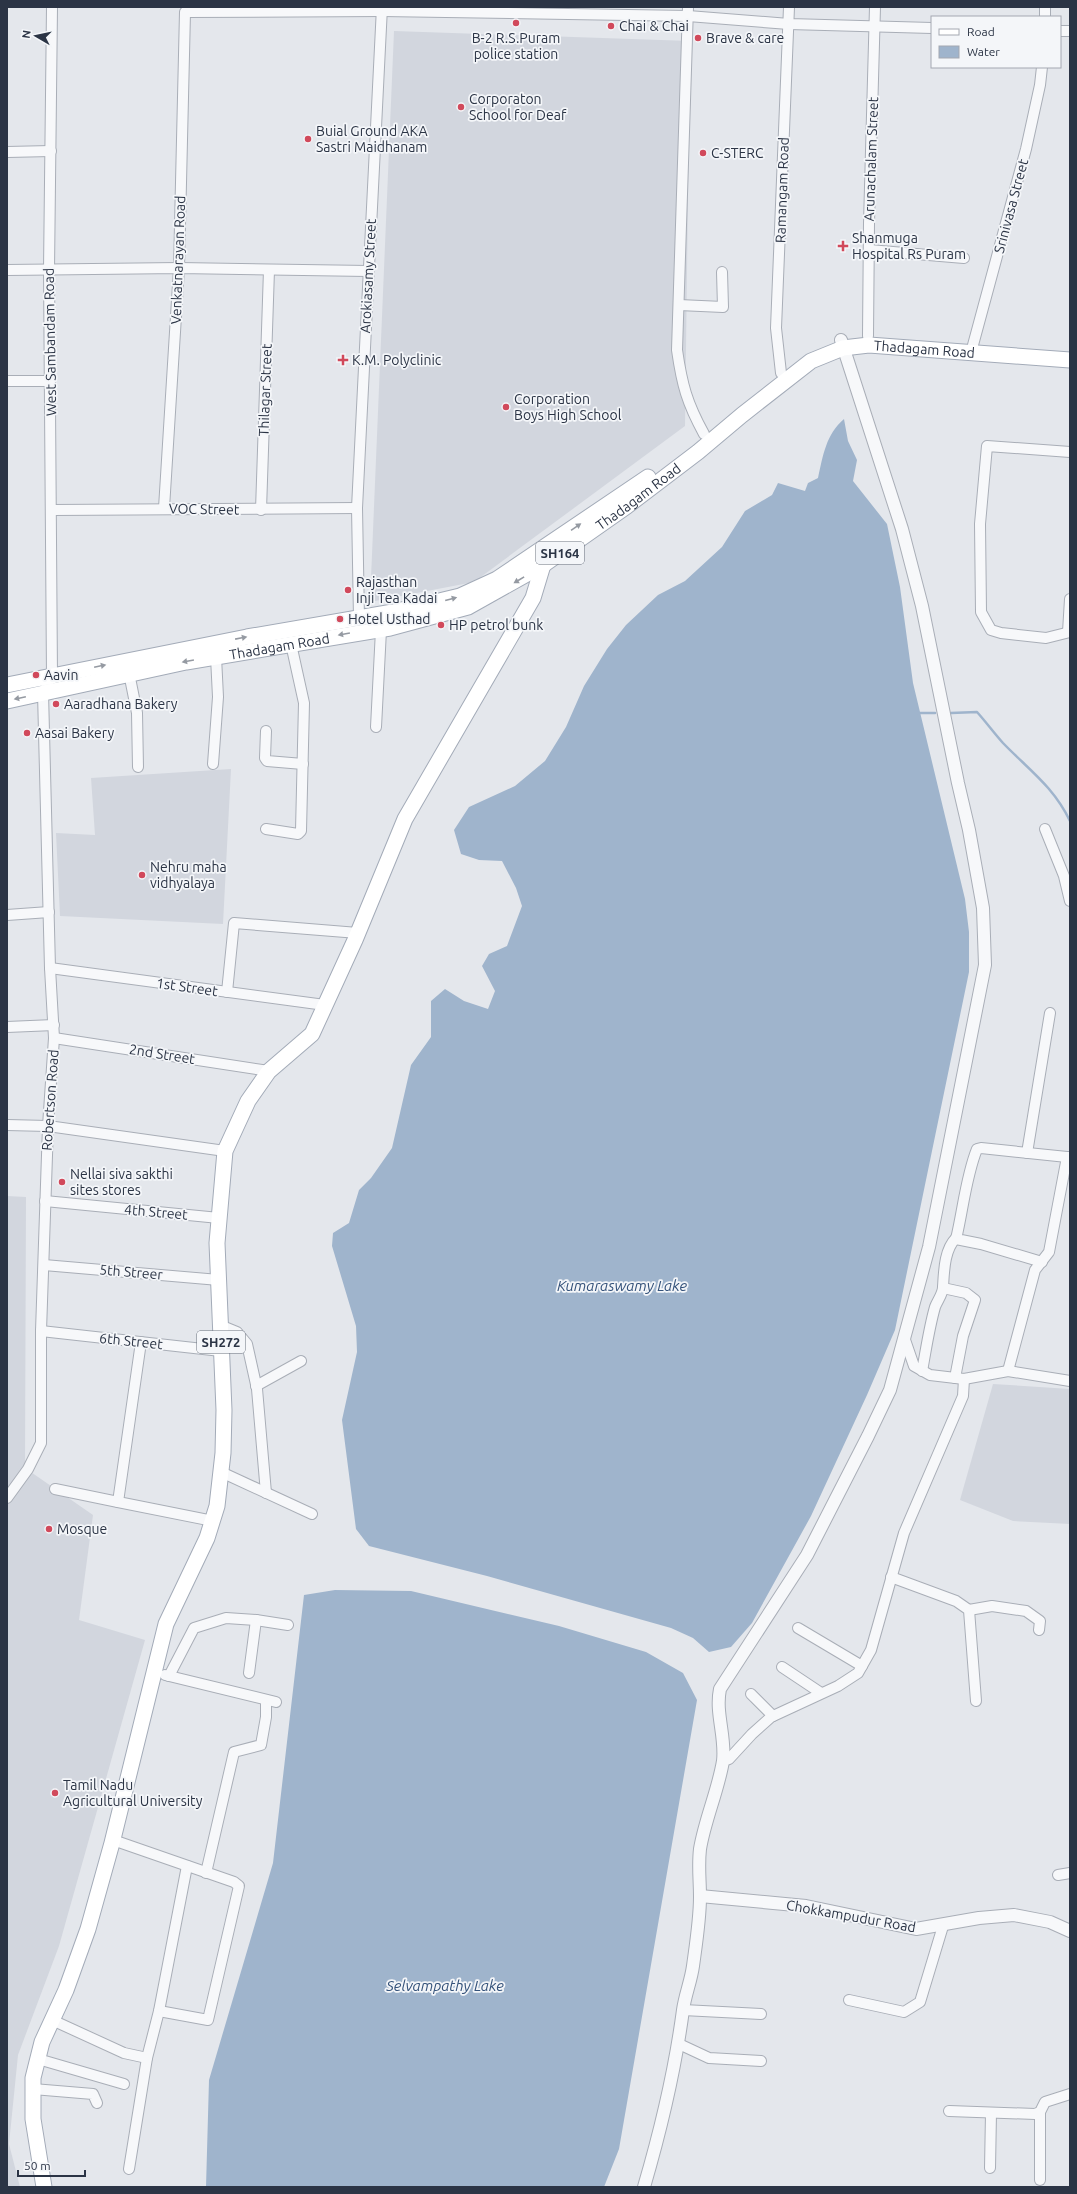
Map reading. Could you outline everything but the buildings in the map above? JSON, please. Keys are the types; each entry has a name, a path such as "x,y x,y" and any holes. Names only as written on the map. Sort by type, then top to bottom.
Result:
{"main road":[{"name":"Thadagam Road","path":"864,341 1070,360"},
{"name":"Thadagam Road","path":"7,685 247,637 414,608 460,596 539,560 674,460 704,434 781,373 814,351 842,344 864,341 1070,350"},
{"name":"Thadagam Road","path":"7,701 129,673 291,644 381,630 424,621 468,607 698,452 748,410 811,362 842,344"},
{"name":"SH272","path":"44,2187 33,2119 33,2089 42,2042 66,1990 88,1929 162,1674 166,1624 207,1538 218,1506 224,1410 217,1243 225,1151 248,1101 269,1071 312,1034 358,933 405,819 533,598 539,560"}],"street":[{"name":"West Sambandam Road","path":"52,7 49,270 52,510 52,676"},
{"name":"Ramangam Road","path":"781,373 776,328 789,7"},
{"name":"Arunachalam Street","path":"864,341 869,250 875,7"},
{"path":"382,9 688,12 789,24 931,28"},
{"name":"Venkatnarayan Road","path":"164,508 179,268 185,12 382,9"},
{"name":"Arokiasamy Street","path":"359,618 357,508 382,9"},
{"path":"688,12 677,350 681,378 689,406 704,434"},
{"name":"Srinivasa Street","path":"973,345 1026,149 1040,85 1042,68"},
{"path":"7,152 51,151"},
{"path":"869,250 964,258"},
{"path":"7,270 179,268 368,271"},
{"name":"Thilagar Street","path":"261,510 269,270"},
{"path":"679,305 723,308 722,272"},
{"path":"644,2187 660,2129 678,2044 683,2010 693,1967 700,1896 698,1869 703,1832 723,1761 723,1741 718,1708 720,1689 807,1555 890,1390 930,1239 985,965 983,908 969,830 922,606 902,529 842,344"},
{"path":"7,380 50,381"},
{"path":"1070,452 988,446 980,524 980,612 991,630 1001,633 1046,638 1069,632 1070,599"},
{"name":"VOC Street","path":"52,510 164,508 261,510 357,508"},
{"path":"376,727 381,630"},
{"path":"266,829 300,834 304,704 291,644"},
{"path":"214,764 218,697 216,657"},
{"path":"129,673 137,713 138,767"},
{"path":"43,693 52,676"},
{"name":"Robertson Road","path":"7,1498 28,1469 41,1443 41,1331 45,1201 54,1038 50,968 43,693"},
{"path":"266,731 265,758 267,761 303,764"},
{"path":"1045,828 1064,876 1070,901"},
{"path":"7,915 49,912"},
{"path":"227,992 234,923 358,933"},
{"name":"1st Street","path":"50,968 325,1005"},
{"path":"1027,1153 1050,1013"},
{"path":"7,1027 54,1025"},
{"name":"2nd Street","path":"54,1038 269,1071"},
{"path":"7,1125 48,1126 225,1151"},
{"path":"922,1371 935,1306 943,1288 942,1282 948,1253 951,1244 956,1238 968,1186 971,1165 977,1149 1069,1157 1049,1252 1035,1270 1008,1371"},
{"name":"4th Street","path":"45,1201 219,1218"},
{"path":"956,1238 1042,1262"},
{"name":"5th Streer","path":"44,1265 219,1280"},
{"path":"723,1761 729,1759 752,1734 773,1716 858,1673 872,1650 904,1533 963,1396 959,1378 963,1336 975,1300 966,1293 943,1288"},
{"path":"220,1325 237,1332 248,1344 256,1386 266,1493"},
{"name":"6th Street","path":"41,1331 221,1351"},
{"path":"904,1338 914,1366 930,1375 959,1378 1008,1371 1070,1381"},
{"path":"118,1502 141,1342"},
{"path":"256,1386 301,1361"},
{"path":"221,1472 312,1514"},
{"path":"55,1489 213,1521"},
{"path":"891,1577 956,1601 969,1610 992,1606 1026,1611 1040,1621 1039,1630"},
{"path":"969,1610 976,1701"},
{"path":"276,1702 162,1674 194,1628 226,1618 256,1620 288,1625"},
{"path":"249,1673 256,1620"},
{"path":"798,1628 862,1666"},
{"path":"782,1667 821,1693"},
{"path":"751,1694 773,1716"},
{"path":"206,1873 234,1752 261,1745 266,1717 266,1700"},
{"path":"113,1840 234,1882 239,1886 208,2020 159,2012"},
{"path":"129,2169 148,2058 159,2012 187,1866"},
{"path":"1058,1875 1070,1873"},
{"name":"Chokkampudur Road","path":"700,1896 806,1906 916,1929 943,1926 979,1918 1014,1915 1050,1922 1070,1931"},
{"path":"849,2000 904,2012 920,2002 943,1926"},
{"path":"683,2010 761,2014"},
{"path":"52,2020 124,2052 148,2058"},
{"path":"678,2044 709,2058 761,2061"},
{"path":"38,2059 124,2084"},
{"path":"33,2089 93,2094 97,2103"},
{"path":"1040,2180 1040,2112 1045,2102 1070,2094"},
{"path":"949,2111 1035,2114 1040,2112"},
{"path":"990,2168 992,2113"}],"shaded area":[{"path":"394,31 690,41 685,426 474,582 370,602"},
{"name":"Nehru maha vidhyalaya","path":"231,769 223,924 60,916 56,833 95,835 91,778"},
{"name":"Tamil Nadu Agricultural University","path":"7,1196 26,1197 25,1468 93,1515 79,1620 145,1640 59,1946 18,2055 9,2144 20,2187 7,2187"},
{"path":"993,1384 1070,1389 1070,1524 1013,1521 960,1500"}],"water":[{"name":"Kumaraswamy Lake","path":"844,419 848,441 857,460 853,481 887,524 900,587 913,683 965,899 969,932 969,972 895,1330 867,1395 811,1516 752,1623 731,1647 709,1652 693,1638 671,1628 487,1576 369,1546 356,1529 342,1420 357,1352 356,1326 332,1246 333,1233 349,1223 359,1190 371,1178 392,1148 411,1065 431,1037 431,1001 445,989 464,1001 488,1009 495,991 482,966 489,954 507,946 522,906 516,888 502,861 479,860 461,854 454,830 469,807 515,786 545,761 566,727 584,686 607,649 626,625 658,595 685,581 722,547 745,511 772,495 778,483 805,491 808,483 818,478 829,438"},
{"name":"Selvampathy Lake","path":"335,1590 411,1591 559,1626 646,1652 683,1673 697,1700 619,2149 604,2187 206,2187 209,2080 273,1863 304,1595"}],"waterway":[{"path":"951,713 977,712 1003,743 1048,788 1070,821"},
{"path":"918,713 935,713"}],"place":[{"name":"B-2 R.S.Puram police station","path":"516,23"},
{"name":"Chai & Chai","path":"611,26"},
{"name":"Brave & care","path":"698,38"},
{"name":"Corporaton School for Deaf","path":"461,107"},
{"name":"Buial Ground AKA Sastri Maidhanam","path":"308,139"},
{"name":"C-STERC","path":"703,153"},
{"name":"Shanmuga Hospital Rs Puram","path":"843,246"},
{"name":"K.M. Polyclinic","path":"343,360"},
{"name":"Corporation Boys High School","path":"506,407"},
{"name":"Rajasthan Inji Tea Kadai","path":"348,590"},
{"name":"Hotel Usthad","path":"340,619"},
{"name":"HP petrol bunk","path":"441,625"},
{"name":"Aavin","path":"36,675"},
{"name":"Aaradhana Bakery","path":"56,704"},
{"name":"Aasai Bakery","path":"27,733"},
{"name":"Nehru maha vidhyalaya","path":"142,875"},
{"name":"Nellai siva sakthi sites stores","path":"62,1182"},
{"name":"Mosque","path":"49,1529"},
{"name":"Tamil Nadu Agricultural University","path":"55,1793"}]}
